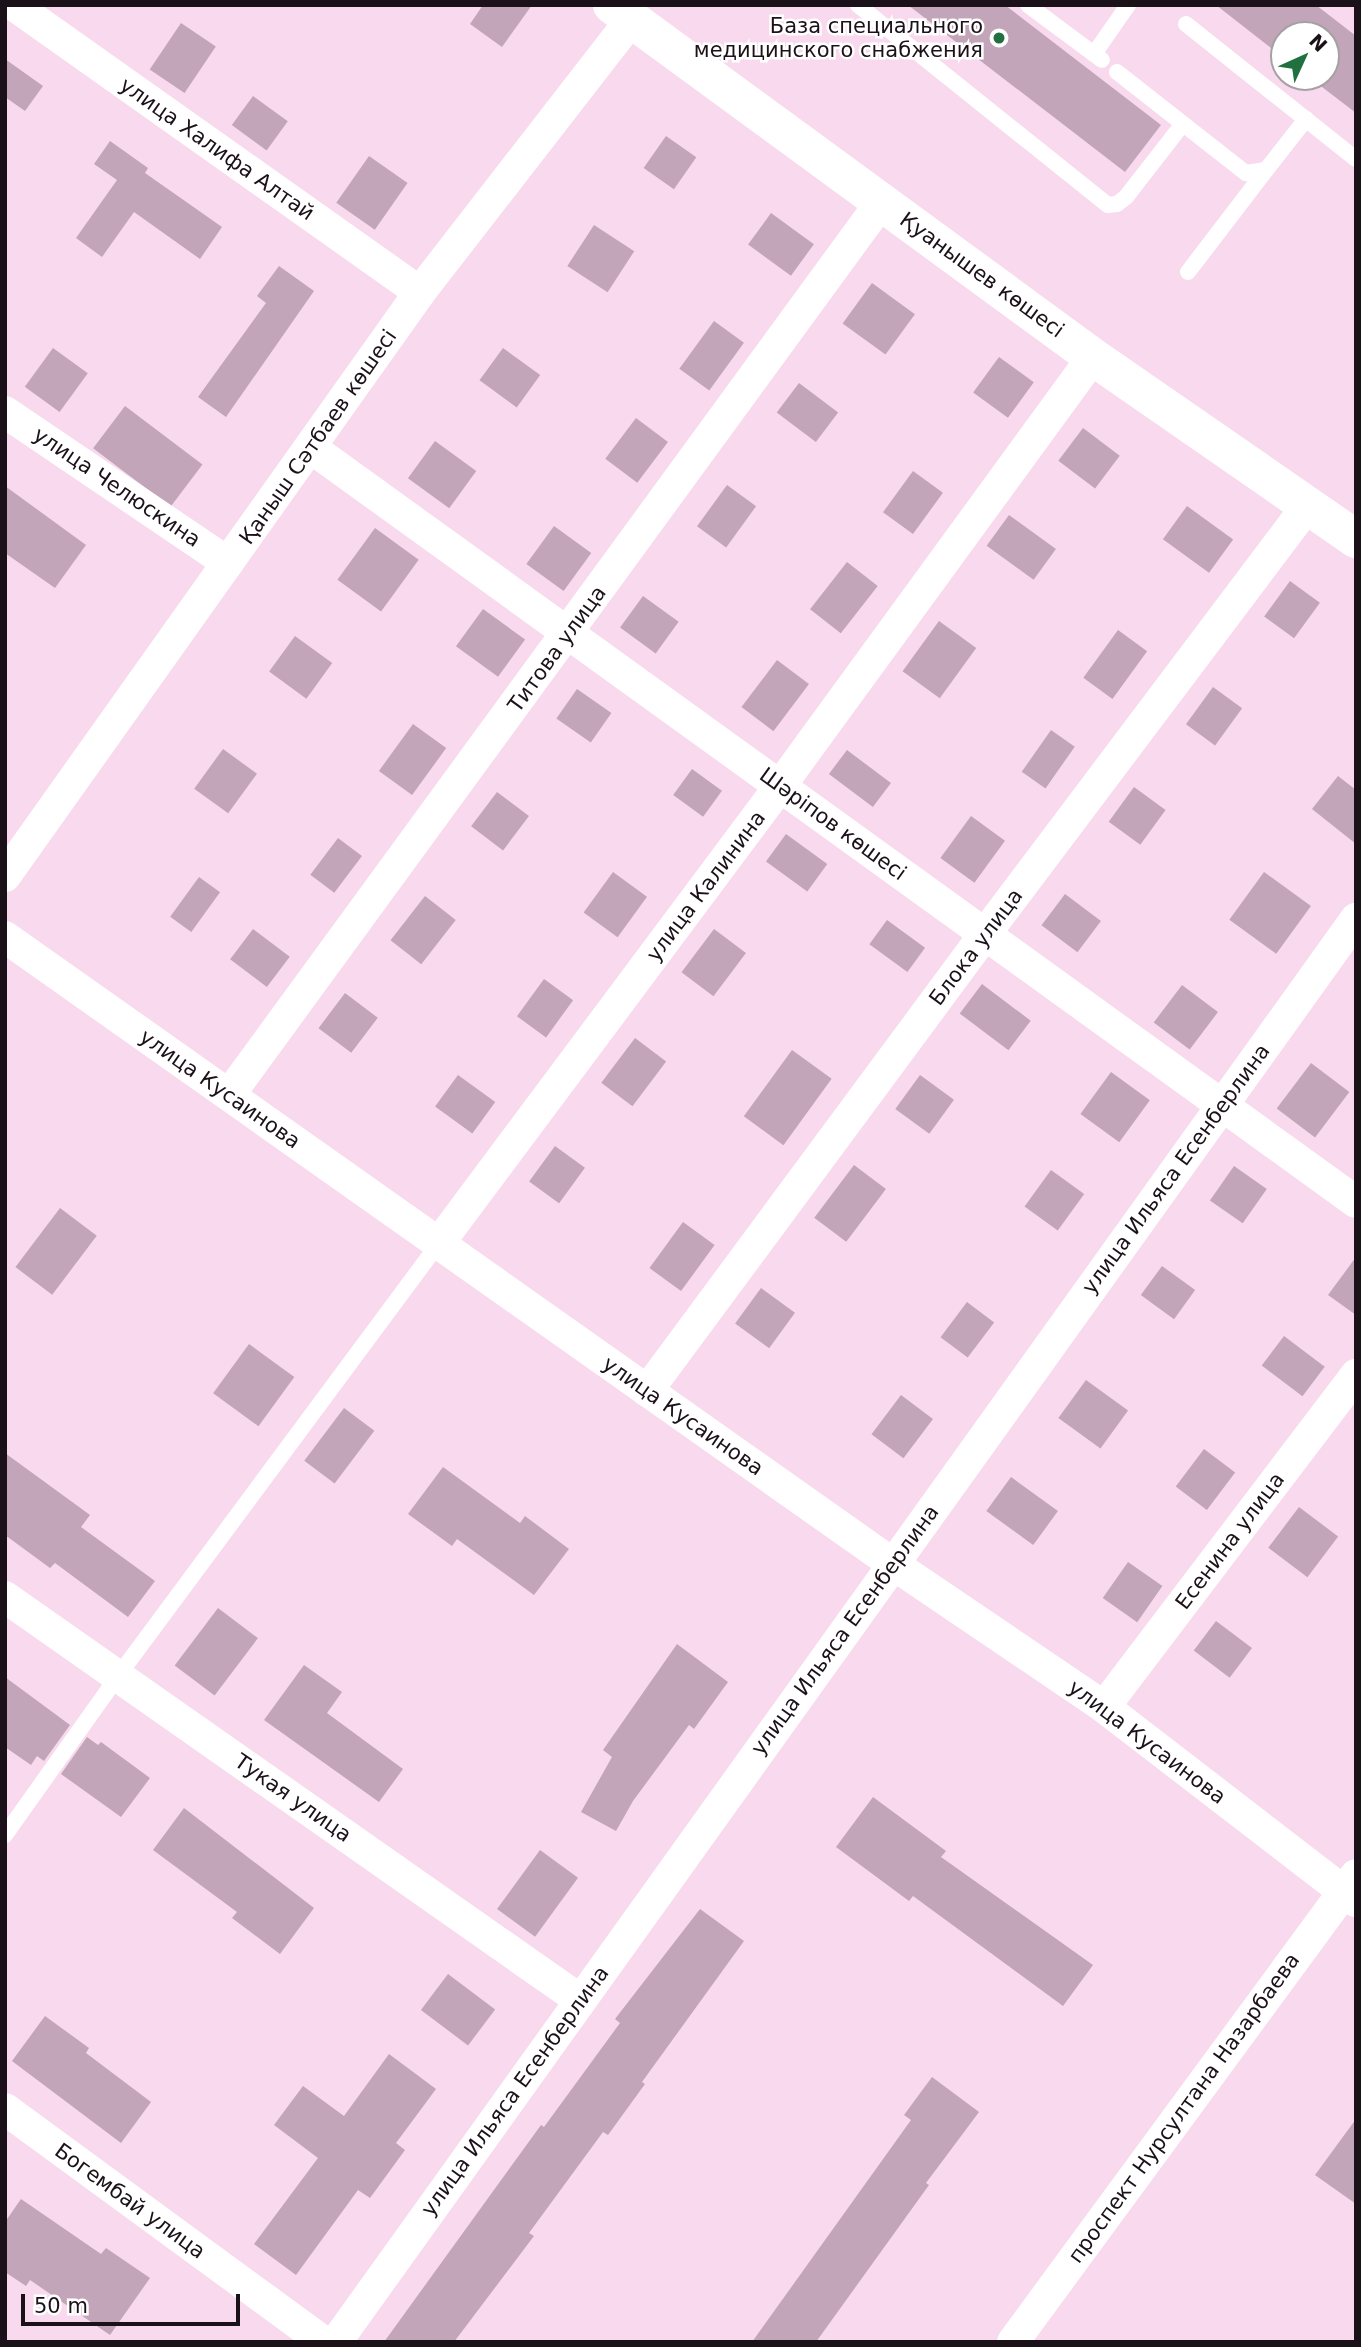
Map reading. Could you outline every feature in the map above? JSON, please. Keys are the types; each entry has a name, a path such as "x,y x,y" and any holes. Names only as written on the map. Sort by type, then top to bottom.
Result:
{"street":[{"name":"улица Халифа Алтай","path":"14,5 420,292"},
{"name":"Қаныш Сәтбаев көшесі","path":"5,876 420,292 628,10"},
{"name":"Қуанышев көшесі","path":"628,10 1093,357 1356,539"},
{"name":"Титова улица","path":"229,1096 882,201"},
{"name":"улица Калинина","path":"439,1243 780,786 1093,357"},
{"name":"улица Челюскина","path":"5,412 228,563"},
{"name":"Шәріпов көшесі","path":"310,446 1356,1202"},
{"name":"Блока улица","path":"647,1391 985,934 1308,505"},
{"name":"улица Ильяса Есенберлина","path":"335,2342 1356,919"},
{"name":"улица Кусаинова","path":"5,937 892,1564 1104,1707 1352,1889"},
{"name":"Есенина улица","path":"1104,1707 1356,1375"},
{"name":"Тукая улица","path":"5,1597 580,2000"},
{"name":"проспект Нурсултана Назарбаева","path":"1013,2342 1352,1889"},
{"name":"Богембай улица","path":"5,2109 323,2342"}],"lane":[{"path":"858,5 1108,205 1117,204 1126,197 1182,125"},
{"path":"1028,5 1098,57 1128,5"},
{"path":"1186,24 1356,159"},
{"path":"1117,72 1246,173 1266,170"},
{"path":"1188,272 1306,119"},
{"path":"5,1835 118,1676 439,1243"}],"building":[{"path":"483,5 532,5 502,47 470,24"},
{"path":"908,5 1005,5 1161,125 1125,172"},
{"path":"1216,5 1316,5 1337,21 1270,21 1270,47"},
{"path":"181,23 216,46 185,93 150,69"},
{"path":"1340,24 1356,36 1356,113 1327,91 1340,91"},
{"path":"5,59 43,86 25,111 5,97"},
{"path":"253,96 288,121 267,150 232,125"},
{"path":"666,136 696,157 674,189 644,168"},
{"path":"110,141 148,168 145,173 222,227 200,259 134,212 102,257 76,238 117,180 94,164"},
{"path":"369,156 408,183 375,230 336,203"},
{"path":"771,213 814,244 791,276 748,245"},
{"path":"594,225 634,251 608,292 567,266"},
{"path":"279,266 314,291 226,417 198,397 266,303 257,296"},
{"path":"872,283 915,314 885,355 843,323"},
{"path":"714,321 744,343 709,390 679,369"},
{"path":"53,348 88,373 60,412 25,387"},
{"path":"503,348 540,375 517,407 479,380"},
{"path":"999,357 1034,382 1008,418 973,393"},
{"path":"799,383 838,412 816,442 777,413"},
{"path":"125,406 202,464 171,507 93,448"},
{"path":"636,418 668,442 637,483 605,459"},
{"path":"1083,428 1120,456 1095,488 1058,461"},
{"path":"435,441 476,471 449,508 408,478"},
{"path":"913,471 943,493 913,534 883,512"},
{"path":"727,485 756,506 726,547 697,526"},
{"path":"5,486 86,545 55,588 5,553"},
{"path":"1187,506 1233,540 1209,573 1163,539"},
{"path":"1009,515 1056,549 1034,580 987,546"},
{"path":"554,526 591,553 564,591 526,564"},
{"path":"375,528 419,560 381,612 337,580"},
{"path":"847,562 878,586 841,633 810,609"},
{"path":"1290,581 1320,603 1294,638 1264,617"},
{"path":"643,596 679,622 656,653 620,628"},
{"path":"483,609 525,640 498,677 456,646"},
{"path":"939,621 976,648 940,698 903,671"},
{"path":"1118,630 1147,651 1112,699 1083,678"},
{"path":"295,636 332,663 306,699 269,672"},
{"path":"777,660 809,684 773,731 741,707"},
{"path":"1213,687 1242,708 1215,745 1186,724"},
{"path":"577,689 611,713 591,743 556,718"},
{"path":"413,724 446,748 412,795 379,771"},
{"path":"1051,730 1075,747 1046,788 1022,772"},
{"path":"223,749 257,774 228,813 194,789"},
{"path":"847,750 891,783 873,807 829,774"},
{"path":"692,769 722,791 703,817 673,795"},
{"path":"1338,776 1356,790 1356,844 1312,809"},
{"path":"1134,787 1166,810 1140,845 1109,822"},
{"path":"497,792 529,816 503,850 471,826"},
{"path":"971,816 1005,841 974,883 940,858"},
{"path":"786,834 827,864 807,891 766,862"},
{"path":"338,838 362,856 334,893 310,875"},
{"path":"613,872 647,897 618,937 584,912"},
{"path":"1264,872 1311,906 1276,954 1229,920"},
{"path":"199,877 220,892 191,932 170,917"},
{"path":"1065,894 1101,921 1077,952 1042,925"},
{"path":"425,896 456,920 421,964 391,940"},
{"path":"887,920 925,948 907,972 869,944"},
{"path":"253,929 290,957 267,987 230,959"},
{"path":"714,929 746,953 713,996 682,972"},
{"path":"544,979 573,1000 546,1037 517,1016"},
{"path":"982,984 1031,1021 1008,1050 960,1014"},
{"path":"1182,985 1218,1012 1190,1050 1154,1023"},
{"path":"345,993 378,1018 351,1053 319,1028"},
{"path":"635,1038 666,1061 632,1106 601,1083"},
{"path":"792,1050 832,1079 783,1145 744,1116"},
{"path":"1311,1063 1349,1092 1315,1137 1277,1109"},
{"path":"1111,1072 1150,1100 1119,1142 1080,1114"},
{"path":"458,1075 495,1102 472,1134 435,1107"},
{"path":"920,1075 954,1100 929,1134 895,1109"},
{"path":"555,1146 585,1168 559,1203 529,1182"},
{"path":"854,1165 886,1189 846,1242 814,1218"},
{"path":"1234,1166 1267,1189 1243,1223 1210,1200"},
{"path":"1051,1170 1084,1194 1058,1231 1025,1206"},
{"path":"60,1208 97,1236 52,1295 15,1267"},
{"path":"683,1222 715,1245 681,1291 649,1268"},
{"path":"1356,1257 1356,1315 1328,1295"},
{"path":"1162,1266 1195,1290 1174,1319 1141,1295"},
{"path":"761,1288 795,1313 769,1348 735,1324"},
{"path":"967,1302 994,1322 968,1358 941,1337"},
{"path":"1284,1336 1325,1367 1302,1396 1262,1366"},
{"path":"249,1344 294,1377 258,1426 213,1393"},
{"path":"1086,1380 1128,1411 1100,1449 1058,1418"},
{"path":"901,1395 933,1419 903,1458 872,1434"},
{"path":"344,1408 374,1431 335,1484 304,1461"},
{"path":"1204,1449 1235,1472 1207,1510 1176,1487"},
{"path":"5,1453 90,1515 81,1527 155,1581 128,1617 55,1563 50,1568 5,1535"},
{"path":"443,1467 520,1523 525,1516 569,1549 534,1595 457,1539 452,1546 408,1514"},
{"path":"1011,1477 1058,1511 1033,1545 986,1511"},
{"path":"1299,1507 1338,1536 1307,1577 1268,1548"},
{"path":"1128,1562 1162,1586 1137,1622 1103,1598"},
{"path":"218,1608 258,1638 215,1696 175,1666"},
{"path":"1216,1621 1252,1648 1230,1678 1194,1651"},
{"path":"677,1644 728,1682 694,1729 689,1725 633,1801 616,1831 581,1812 612,1757 603,1750"},
{"path":"304,1665 342,1692 327,1713 403,1769 379,1802 264,1720"},
{"path":"5,1677 70,1725 44,1761 37,1756 31,1765 5,1747"},
{"path":"87,1737 98,1745 101,1742 150,1778 121,1817 61,1774"},
{"path":"873,1797 946,1851 941,1857 1093,1965 1063,2006 913,1896 909,1901 836,1847"},
{"path":"184,1808 314,1908 280,1954 232,1918 237,1912 153,1850"},
{"path":"540,1850 578,1878 535,1937 497,1909"},
{"path":"700,1909 744,1941 642,2082 645,2084 608,2135 603,2132 529,2233 534,2236 454,2342 384,2342 541,2125 544,2127 620,2023 615,2019"},
{"path":"448,1974 495,2010 468,2045 421,2010"},
{"path":"45,2016 89,2048 86,2053 151,2102 121,2143 12,2061"},
{"path":"389,2054 436,2089 396,2143 405,2150 370,2198 358,2190 296,2275 254,2244 318,2158 274,2125 303,2086 344,2116"},
{"path":"932,2077 979,2112 926,2183 929,2185 816,2342 752,2342 911,2120 904,2115"},
{"path":"1356,2119 1356,2204 1315,2175"},
{"path":"21,2199 101,2254 106,2248 150,2278 110,2335 30,2280 26,2286 5,2272 5,2222"}],"place":[{"name":"База специального медицинского снабжения","path":"999,38"}]}
